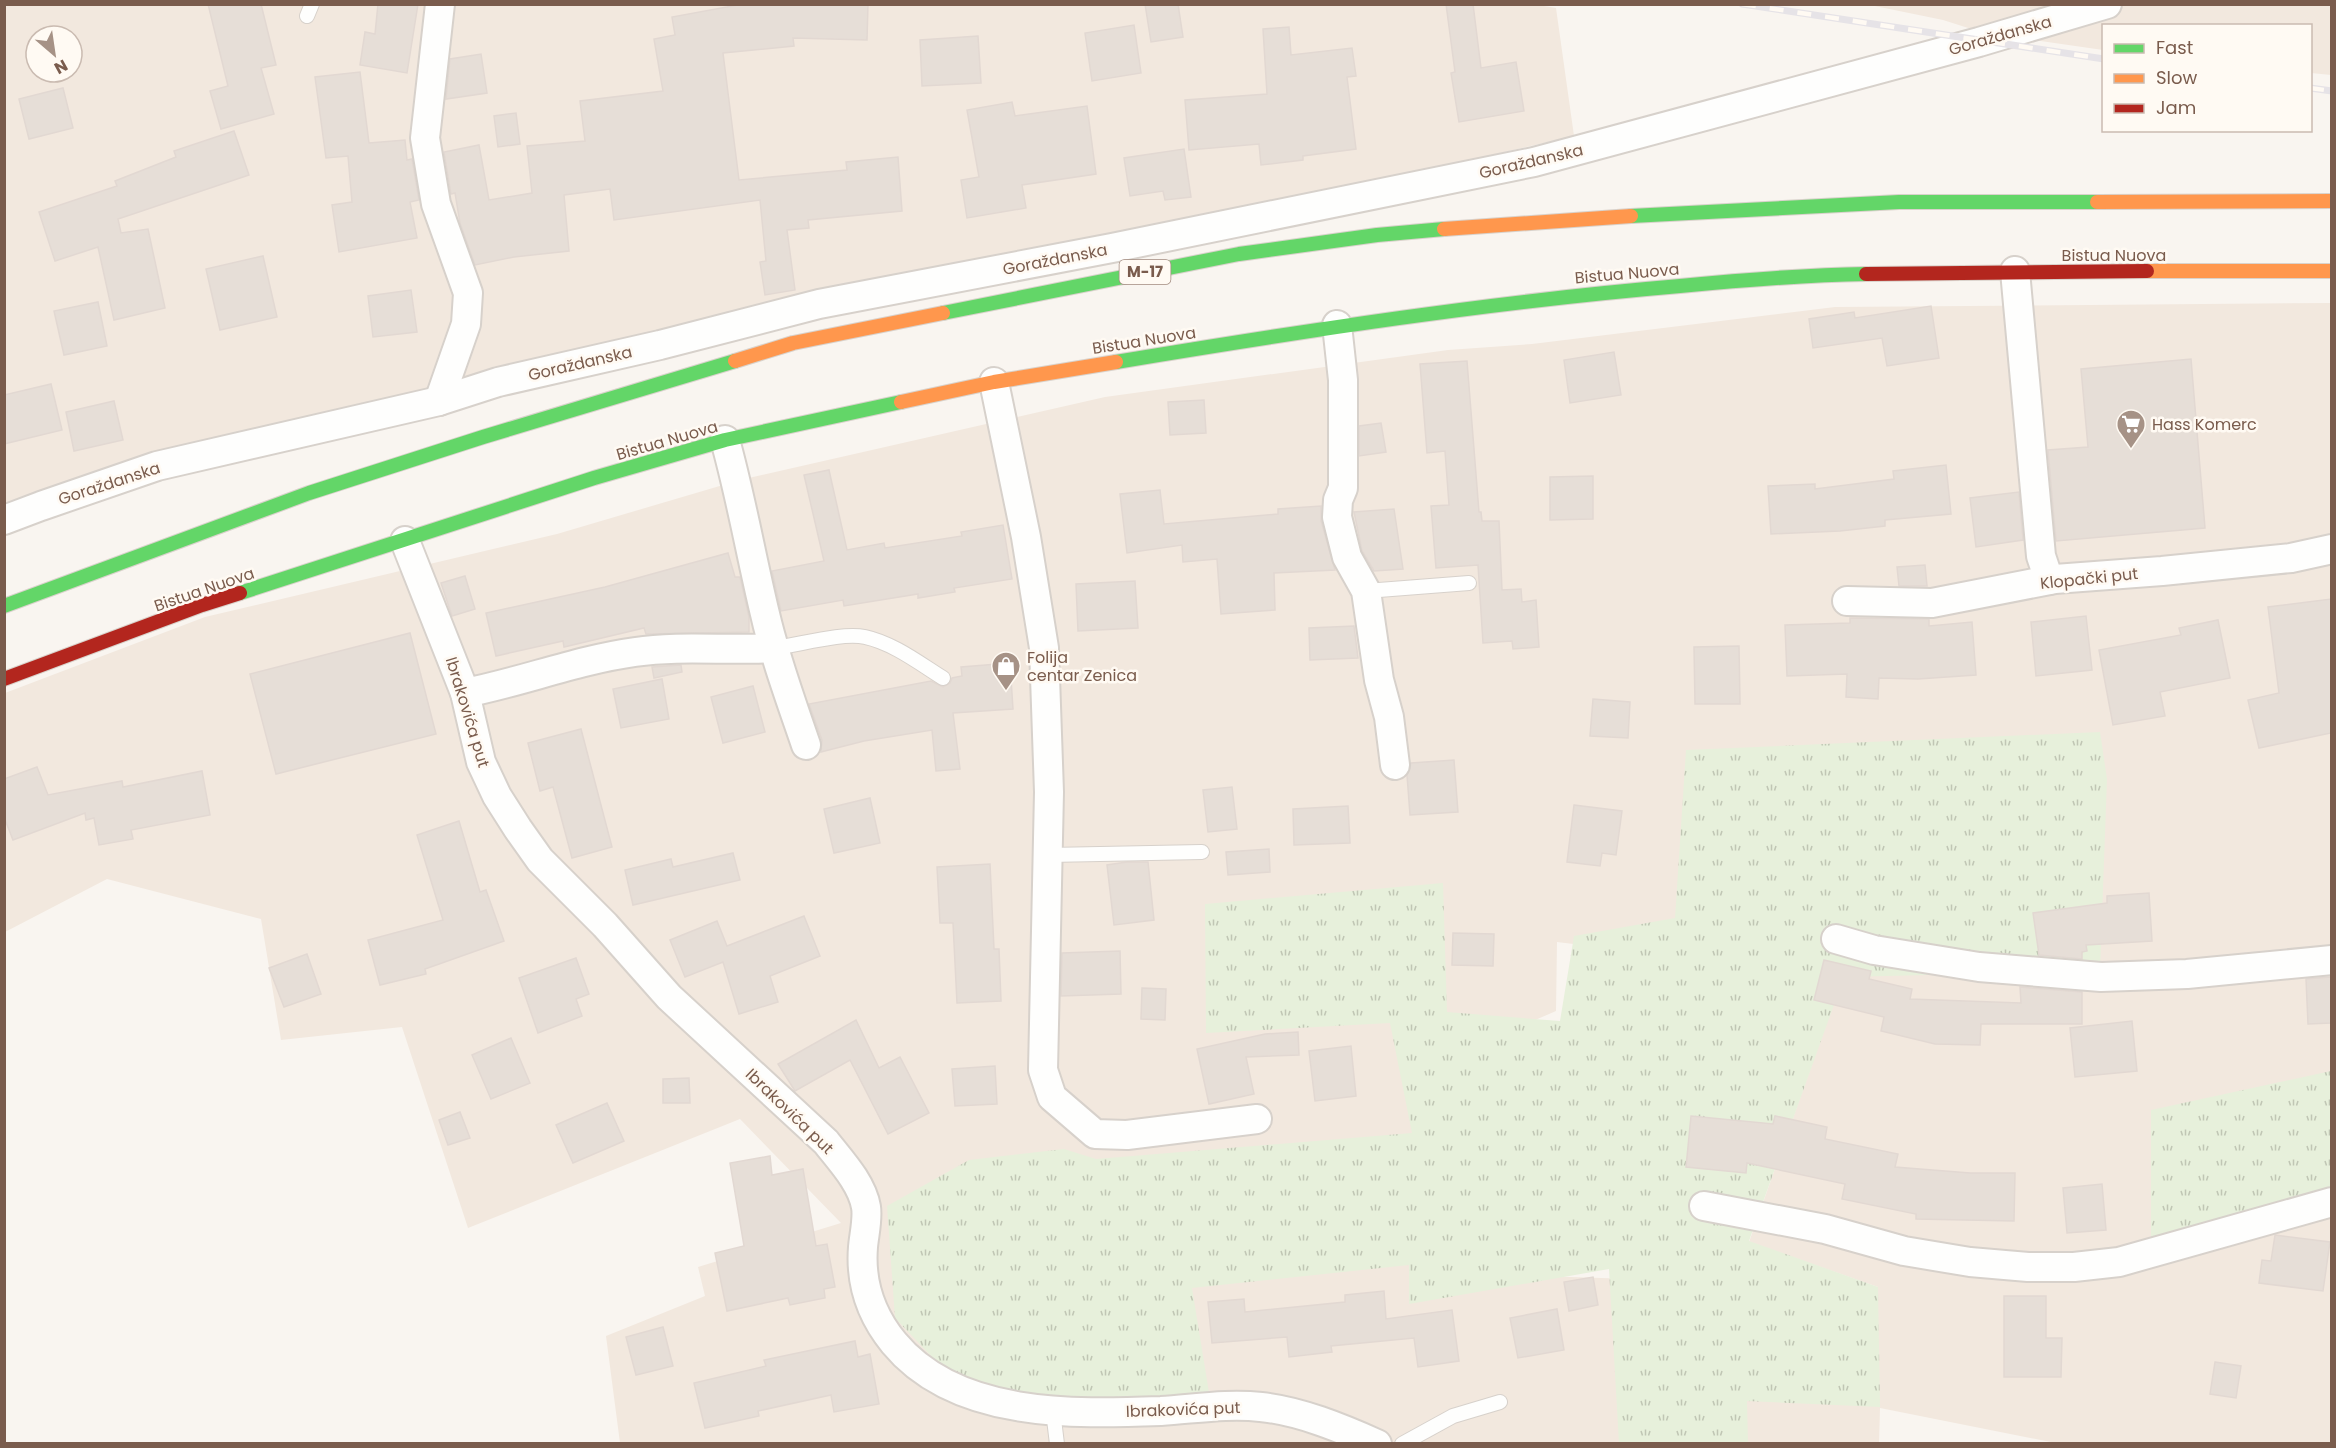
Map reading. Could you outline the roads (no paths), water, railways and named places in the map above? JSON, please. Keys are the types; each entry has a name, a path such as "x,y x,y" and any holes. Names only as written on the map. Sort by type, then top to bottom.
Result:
{"main road":[{"name":"M-17","path":"4,606 309,493 483,437 793,343 1239,254 1377,235 1523,222 1725,210 1899,202 2331,201"},
{"name":"Bistua Nuova","path":"4,679 202,605 594,478 725,440 994,382 1337,325 1568,295 1804,275 2015,271 2331,271"}],"street":[{"path":"439,401 466,324 468,293 436,204 425,138 440,4"},
{"name":"Goraždanska","path":"4,520 157,466 439,401 498,382 660,345 819,304 1112,248 1534,162 1979,42 2107,4"},
{"path":"2015,271 2040,556 2049,580"},
{"path":"1337,325 1343,380 1343,488 1338,500 1337,517 1347,557 1366,591 1379,680 1389,717 1395,765"},
{"path":"994,382 1026,537 1044,648 1048,855 1043,1070 1052,1097 1095,1134 1127,1135 1257,1119"},
{"path":"725,440 774,648 806,745"},
{"name":"Ibrakovića put","path":"405,541 465,693 481,762 497,796 540,860 605,924 669,997 826,1142 843,1164 862,1194 866,1208 862,1261 865,1288 874,1315 894,1343 911,1361 928,1376 955,1389 1016,1406 1053,1411 1117,1412 1212,1406 1261,1407 1303,1416 1377,1443"},
{"name":"Klopački put","path":"1847,601 1932,603 2049,580 2291,558 2331,549"},
{"path":"465,693 582,661 637,651 774,648"},
{"path":"1836,939 1874,950 1979,967 2101,977 2187,974 2331,960"},
{"path":"1704,1206 1825,1229 1904,1251 1959,1260 2028,1267 2074,1267 2119,1263 2331,1202"}],"lane":[{"path":"1366,591 1470,583"},
{"path":"774,648 840,637 864,637 889,645 943,678"},
{"path":"1048,855 1202,852"},
{"path":"1402,1443 1453,1416 1500,1402"},
{"path":"1053,1411 1057,1443"}],"railway":[{"path":"1742,4 2102,59"},
{"path":"2312,88 2332,91"}],"place":[{"name":"Hass Komerc","path":"2131,450"},
{"name":"Folija centar Zenica","path":"1006,692"}]}
